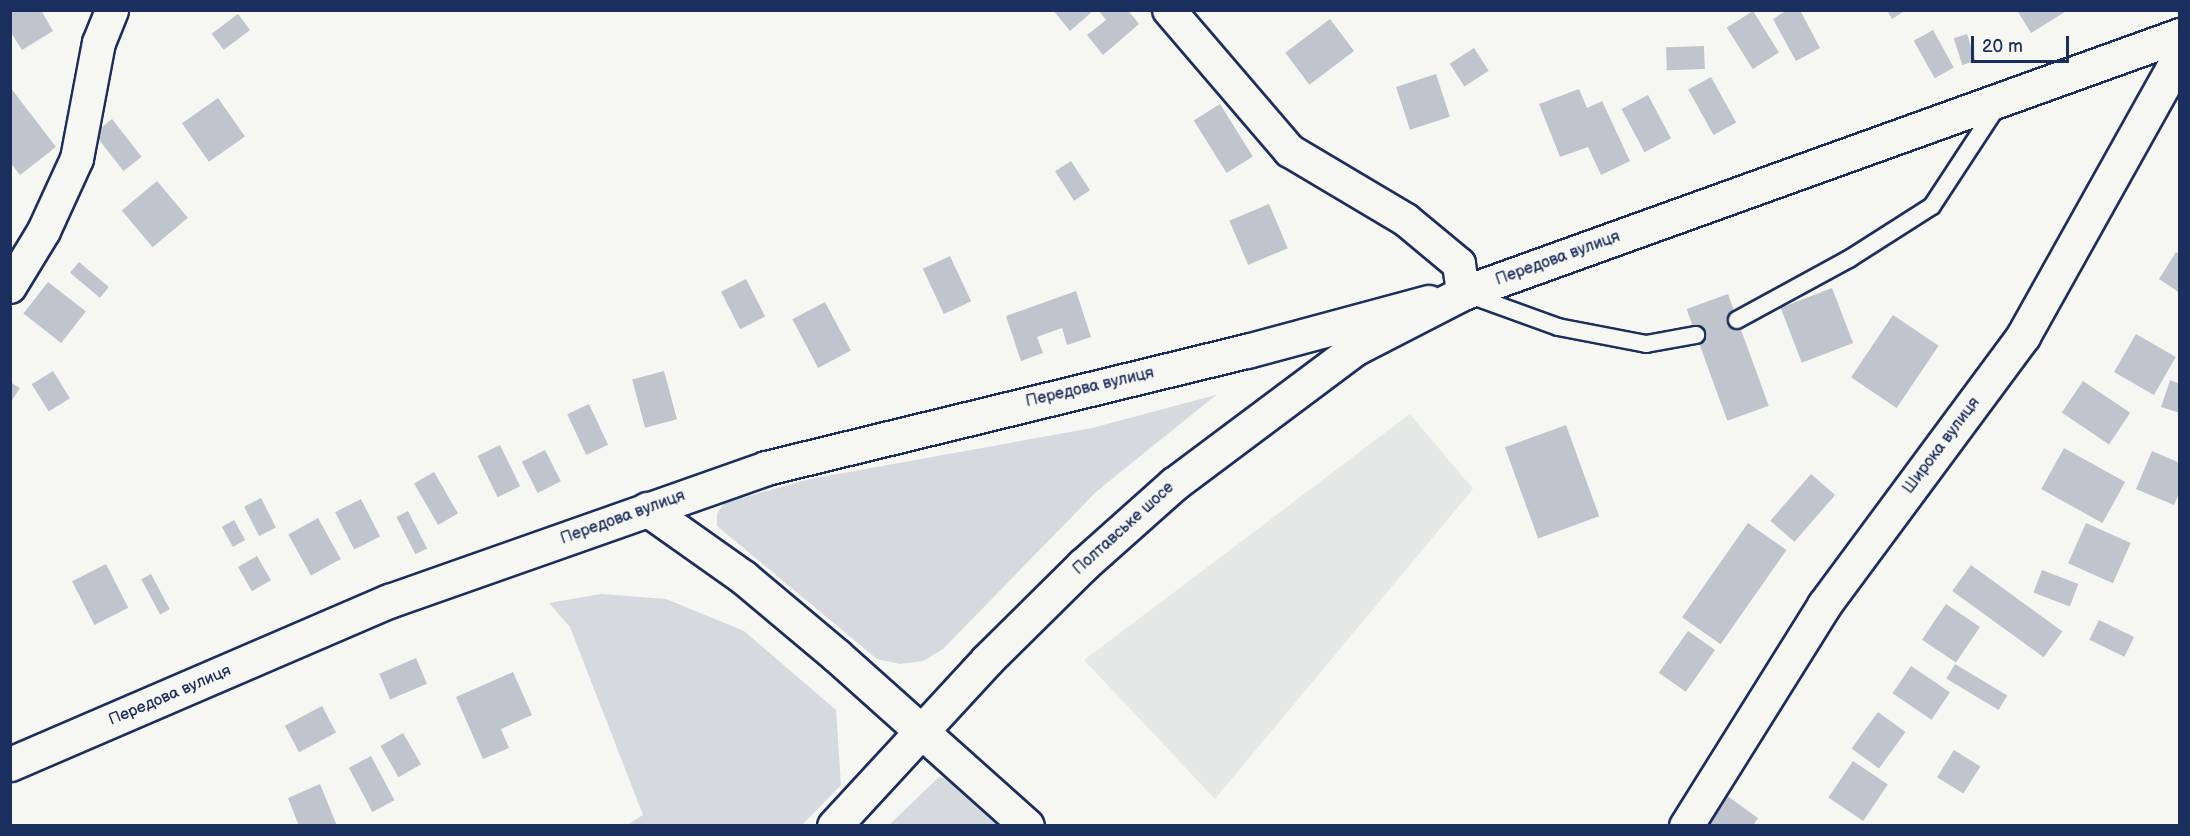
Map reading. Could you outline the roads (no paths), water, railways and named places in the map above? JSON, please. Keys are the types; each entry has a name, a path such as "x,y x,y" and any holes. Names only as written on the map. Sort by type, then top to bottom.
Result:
{"main road":[{"name":"Передова вулиця","path":"10,764 389,601 766,468 852,444 1247,351 1463,293 2180,35"},
{"name":"Широка вулиця","path":"1686,825 1824,604 2023,336 2180,55"},
{"name":"Полтавське шосе","path":"834,825 1003,644 1174,484 1356,348 1463,293"},
{"path":"647,509 743,577 836,655 920,733 1027,825"}],"street":[{"path":"10,286 44,231 77,159 99,43 112,10"},
{"path":"1169,10 1290,152 1406,220 1459,264 1463,293"}],"lane":[{"path":"1737,320 1849,259 1932,206 2002,99"},
{"path":"1463,293 1558,327 1646,344 1696,335"}]}
